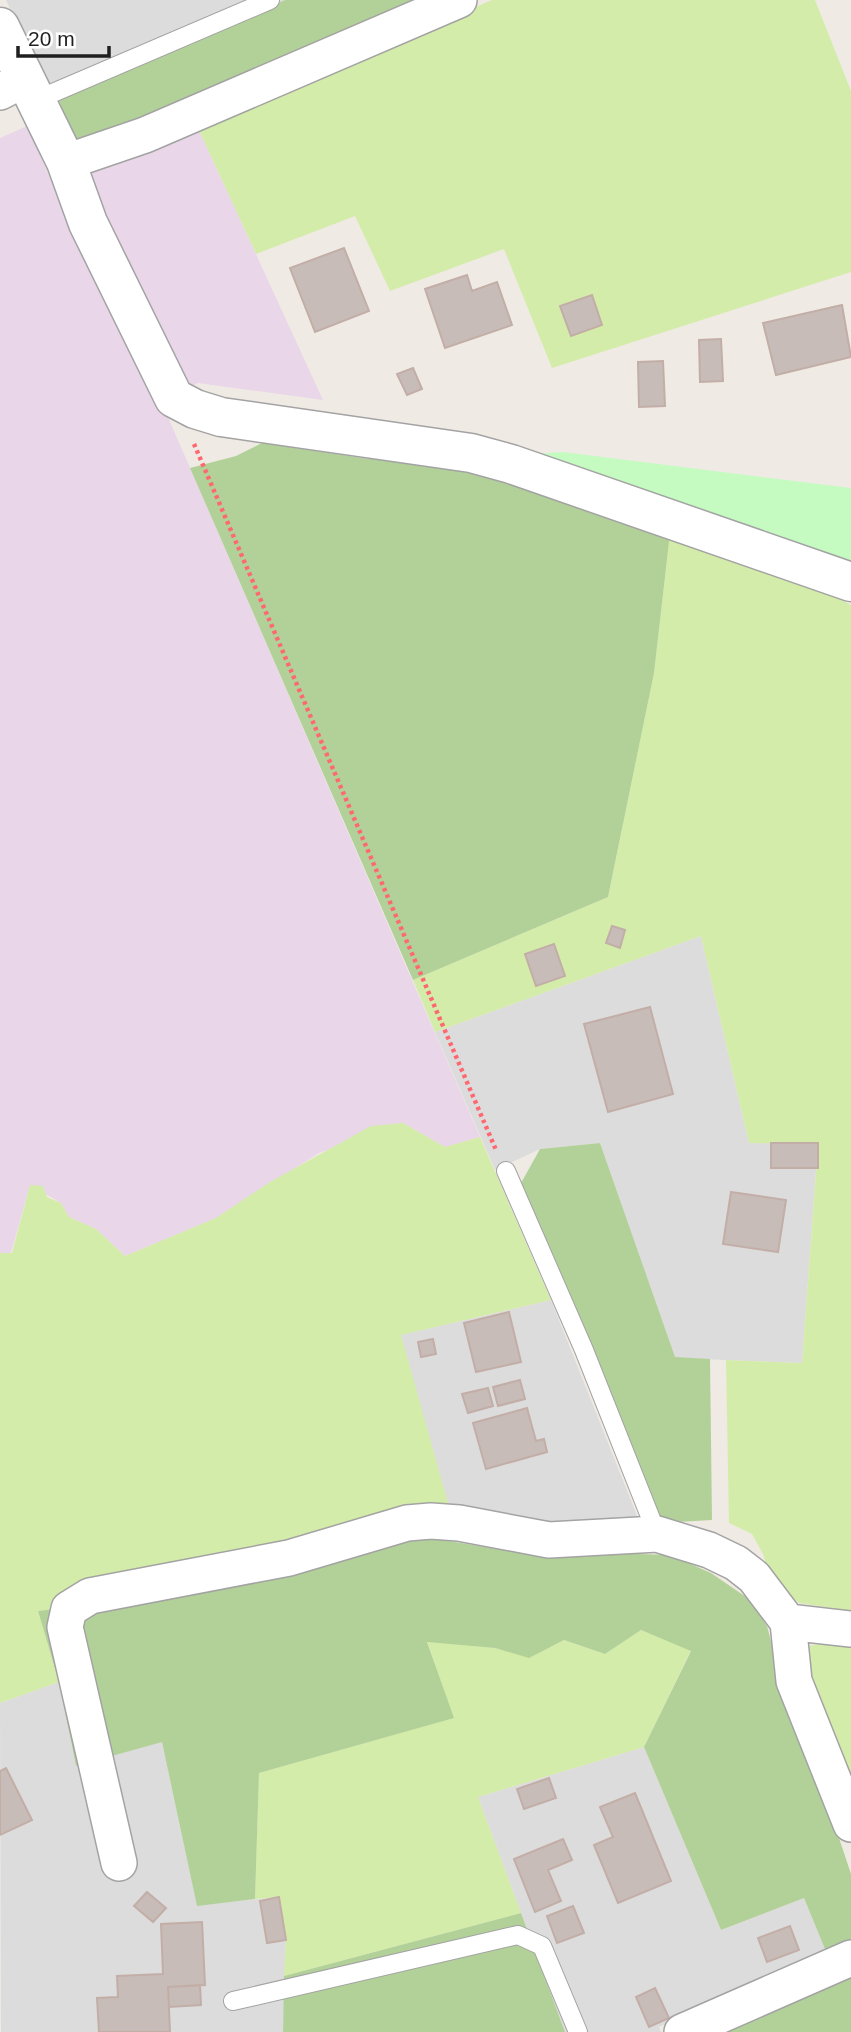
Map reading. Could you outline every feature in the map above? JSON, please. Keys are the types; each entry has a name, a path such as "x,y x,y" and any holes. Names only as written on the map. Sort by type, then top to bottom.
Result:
{"street":[{"path":"66,162 145,135 459,0"},
{"path":"0,27 19,91 66,162 88,223 174,398 195,409 220,417 436,447 511,464 851,582"},
{"path":"119,1863 65,1627 69,1609 90,1596 289,1558 419,1522 459,1524 549,1539 657,1534 709,1550 736,1563 754,1577 788,1622 794,1681 851,1824"},
{"path":"788,1622 851,1629"},
{"path":"682,2032 851,1958"}],"lane":[{"path":"19,91 270,0"},
{"path":"506,1171 584,1350 657,1534"},
{"path":"233,2001 519,1935 542,1946 579,2032"}],"path":[{"path":"174,398 506,1171"}],"shaded area":[{"path":"6,0 285,0 58,98 42,77"},
{"path":"27,126 53,185 197,126 323,400 198,383 161,401 480,1137 445,1147 403,1123 319,1153 216,1218 125,1256 96,1229 69,1217 61,1203 30,1185 11,1253 0,1253 0,138"},
{"path":"701,936 749,1143 818,1143 802,1363 675,1358 600,1143 540,1149 495,1170 435,1032"},
{"path":"551,1300 638,1518 566,1550 497,1549 459,1542 400,1335"},
{"path":"59,1682 76,1766 162,1741 197,1905 279,1897 286,1940 283,2032 1,2032 0,1703"},
{"path":"644,1747 721,1930 804,1898 827,1954 659,2027 661,2032 565,2032 478,1797"}],"green space":[{"path":"285,0 421,0 162,112 75,142 58,98"},
{"path":"492,0 815,0 851,91 851,272 552,368 504,249 390,291 355,216 256,254 197,126"},
{"path":"262,443 369,459 440,457 670,533 654,673 608,897 413,980 190,468 236,456"},
{"path":"563,452 851,488 851,569 515,455"},
{"path":"670,533 824,590 851,605 851,1611 799,1603 772,1583 763,1554 752,1534 729,1523 726,1360 802,1363 818,1144 749,1143 701,936 435,1032 413,980 608,897 654,673"},
{"path":"403,1123 445,1147 480,1137 551,1300 401,1335 459,1542 425,1537 97,1604 38,1611 59,1682 0,1703 0,1253 12,1253 30,1185 43,1186 47,1197 61,1203 69,1217 96,1229 125,1256 216,1218 270,1182 371,1126"},
{"path":"600,1143 675,1357 710,1359 712,1520 660,1523 521,1183 540,1149"},
{"path":"425,1537 497,1549 670,1555 711,1573 749,1599 767,1626 794,1730 835,1826 851,1874 851,1941 827,1954 804,1898 721,1930 644,1747 691,1651 641,1630 605,1654 564,1640 529,1658 495,1648 427,1642 454,1718 259,1773 255,1899 197,1906 162,1742 76,1766 59,1682 38,1611 97,1604"},
{"path":"641,1630 691,1650 644,1747 478,1797 521,1913 284,1976 286,1940 279,1897 255,1899 259,1773 453,1718 427,1641 495,1648 529,1657 564,1640 605,1654"},
{"path":"851,1641 851,1797 805,1668 808,1646"},
{"path":"521,1913 565,2032 283,2032 284,1976"},
{"path":"851,1971 851,2032 708,2032"}],"building":[{"path":"344,248 369,311 315,332 290,268"},
{"path":"467,275 472,291 497,282 512,325 445,348 425,289"},
{"path":"592,295 602,325 571,336 560,306"},
{"path":"842,305 851,357 776,375 763,323"},
{"path":"721,339 723,381 700,382 699,340"},
{"path":"663,361 665,406 639,407 638,362"},
{"path":"413,368 422,389 407,395 397,374"},
{"path":"612,926 625,930 620,948 606,943"},
{"path":"554,944 565,976 536,986 525,954"},
{"path":"650,1007 673,1094 608,1112 584,1024"},
{"path":"771,1143 818,1143 818,1168 771,1168"},
{"path":"731,1192 786,1200 778,1252 723,1244"},
{"path":"509,1312 521,1362 476,1372 464,1323"},
{"path":"433,1339 436,1354 421,1357 418,1342"},
{"path":"520,1380 525,1399 498,1406 493,1387"},
{"path":"488,1388 493,1406 468,1413 462,1394"},
{"path":"527,1408 536,1441 544,1439 547,1452 486,1469 473,1423"},
{"path":"6,1768 32,1820 0,1835 0,1771"},
{"path":"549,1778 556,1798 524,1809 517,1789"},
{"path":"635,1793 671,1881 618,1903 594,1845 613,1837 600,1807"},
{"path":"563,1839 572,1860 548,1870 561,1901 535,1912 514,1859"},
{"path":"147,1892 166,1908 153,1922 134,1906"},
{"path":"279,1897 286,1940 267,1943 260,1901"},
{"path":"573,1906 584,1933 557,1943 547,1916"},
{"path":"202,1922 205,1985 168,1987 170,2032 99,2032 97,1998 118,1997 117,1976 163,1974 161,1924"},
{"path":"790,1926 799,1950 767,1962 758,1938"},
{"path":"200,1985 201,2005 169,2007 168,1987"},
{"path":"655,1988 669,2018 649,2027 636,1997"}]}
